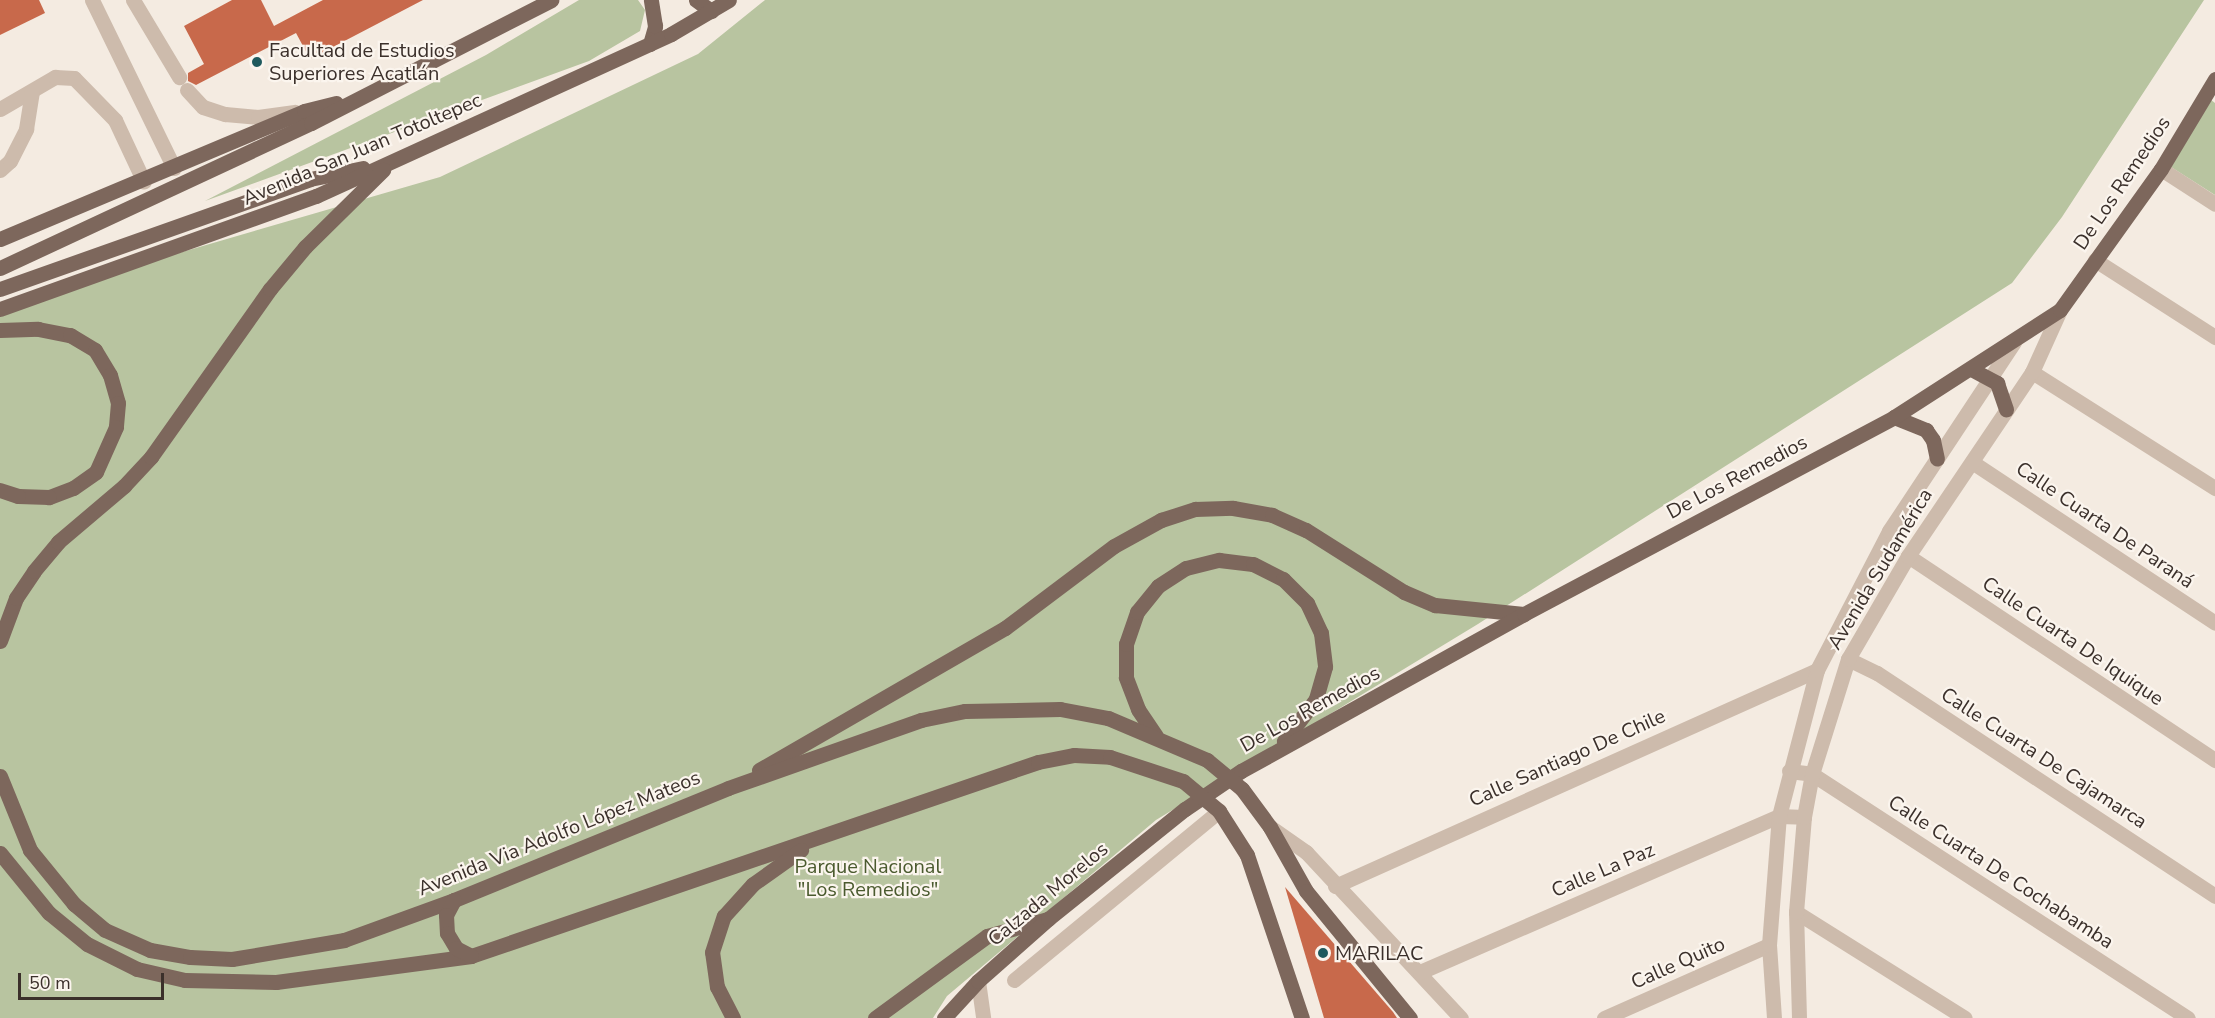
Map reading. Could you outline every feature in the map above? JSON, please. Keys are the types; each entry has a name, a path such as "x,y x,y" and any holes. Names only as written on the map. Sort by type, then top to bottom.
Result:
{"main road":[{"path":"0,239 174,168 365,95 551,0"},
{"path":"650,44 656,26 651,0"},
{"path":"696,0 711,11"},
{"name":"Avenida San Juan Totoltepec","path":"0,309 316,196 650,44 729,0"},
{"name":"De Los Remedios","path":"1185,809 1269,755 1524,614 1894,417 2014,342 2060,310 2161,169 2213,87"},
{"name":"Avenida San Juan Totoltepec","path":"0,268 304,118"},
{"path":"0,289 310,179 391,162"},
{"path":"0,641 16,598 34,571 58,542 124,486 151,457 270,289 305,247 391,162"},
{"path":"0,330 38,329 70,335 95,351 110,375 118,403 116,427 96,472 73,488 49,497 18,496 0,490"},
{"path":"1971,369 1991,377 2000,389 2006,409"},
{"path":"1894,417 1926,430 1933,440 1937,459"},
{"path":"728,788 1005,628 1114,546 1161,520 1195,509 1233,507 1272,515 1306,530 1404,592 1435,605 1524,614"},
{"path":"1155,736 1138,709 1126,677 1126,644 1137,612 1158,586 1186,568 1219,560 1253,564 1283,579 1307,603 1321,633 1324,667 1316,699 1298,728 1269,755"},
{"name":"Avenida Via Adolfo López Mateos","path":"0,776 30,850 74,904 105,930 150,950 201,958 277,954 344,940 454,900 728,788 921,720 965,711 1014,707 1060,709 1108,717 1207,760 1242,789 1270,827 1306,891 1410,1018"},
{"path":"0,853 50,913 87,944 137,969 185,980 276,982 471,956 1038,762 1074,755 1110,757 1183,781 1220,811 1248,855 1302,1018"},
{"name":"Calzada Morelos","path":"944,1018 978,981 1048,919 1185,809"},
{"path":"733,1018 717,987 712,952 724,916 753,884 815,840"},
{"path":"454,900 446,915 447,933 456,948 471,956"},
{"path":"875,1018 987,936 1048,919"}],"street":[{"path":"92,0 174,168"},
{"path":"140,2 183,83 203,107 225,114 304,118"},
{"path":"0,109 55,77 74,78 115,120 144,182"},
{"path":"0,170 10,161 26,129 32,91"},
{"path":"2161,169 2215,204"},
{"path":"2095,260 2215,337"},
{"name":"Avenida Sudamérica","path":"1799,1018 1796,912 1804,817 1812,774 1848,659 1908,556 2032,372 2060,310"},
{"name":"Avenida Sudamérica","path":"1774,1018 1769,945 1779,816 1817,670 1888,531 2014,342"},
{"path":"2032,372 2215,488"},
{"name":"Calle Cuarta De Paraná","path":"1972,462 2215,623"},
{"name":"Calle Cuarta De Iquique","path":"1908,556 2215,760"},
{"name":"Calle Cuarta De Cajamarca","path":"1848,659 1877,673 2215,896"},
{"name":"Calle Santiago De Chile","path":"1335,886 1817,670"},
{"name":"Calle Cuarta De Cochabamba","path":"1789,771 1812,774 2188,1018"},
{"path":"1014,981 1220,811"},
{"name":"Calle La Paz","path":"1420,972 1779,816 1804,817"},
{"path":"1270,827 1306,852 1335,886 1420,972 1461,1018"},
{"path":"1796,912 1965,1018"},
{"name":"Calle Quito","path":"1604,1018 1769,945"},
{"path":"978,981 983,1018"}],"green space":[{"path":"579,0 638,0 645,10 640,31 589,61 205,201 486,55"},
{"name":"Parque Nacional \"Los Remedios\"","path":"765,0 2204,0 2062,217 2012,283 1478,624 1156,820 947,996 933,1018 0,1018 0,305 440,177 698,54"},
{"path":"2211,100 2215,103 2215,195 2171,167"}],"building":[{"path":"0,0 39,0 45,13 0,35"},
{"path":"232,0 261,0 274,26 323,0 423,0 310,59 296,33 196,85 188,81 188,73 204,64 184,26"},
{"name":"MARILAC","path":"1285,887 1393,1012 1397,1018 1324,1018"}],"place":[{"name":"Facultad de Estudios Superiores Acatlán","path":"257,62"},
{"name":"MARILAC","path":"1323,953"}]}
